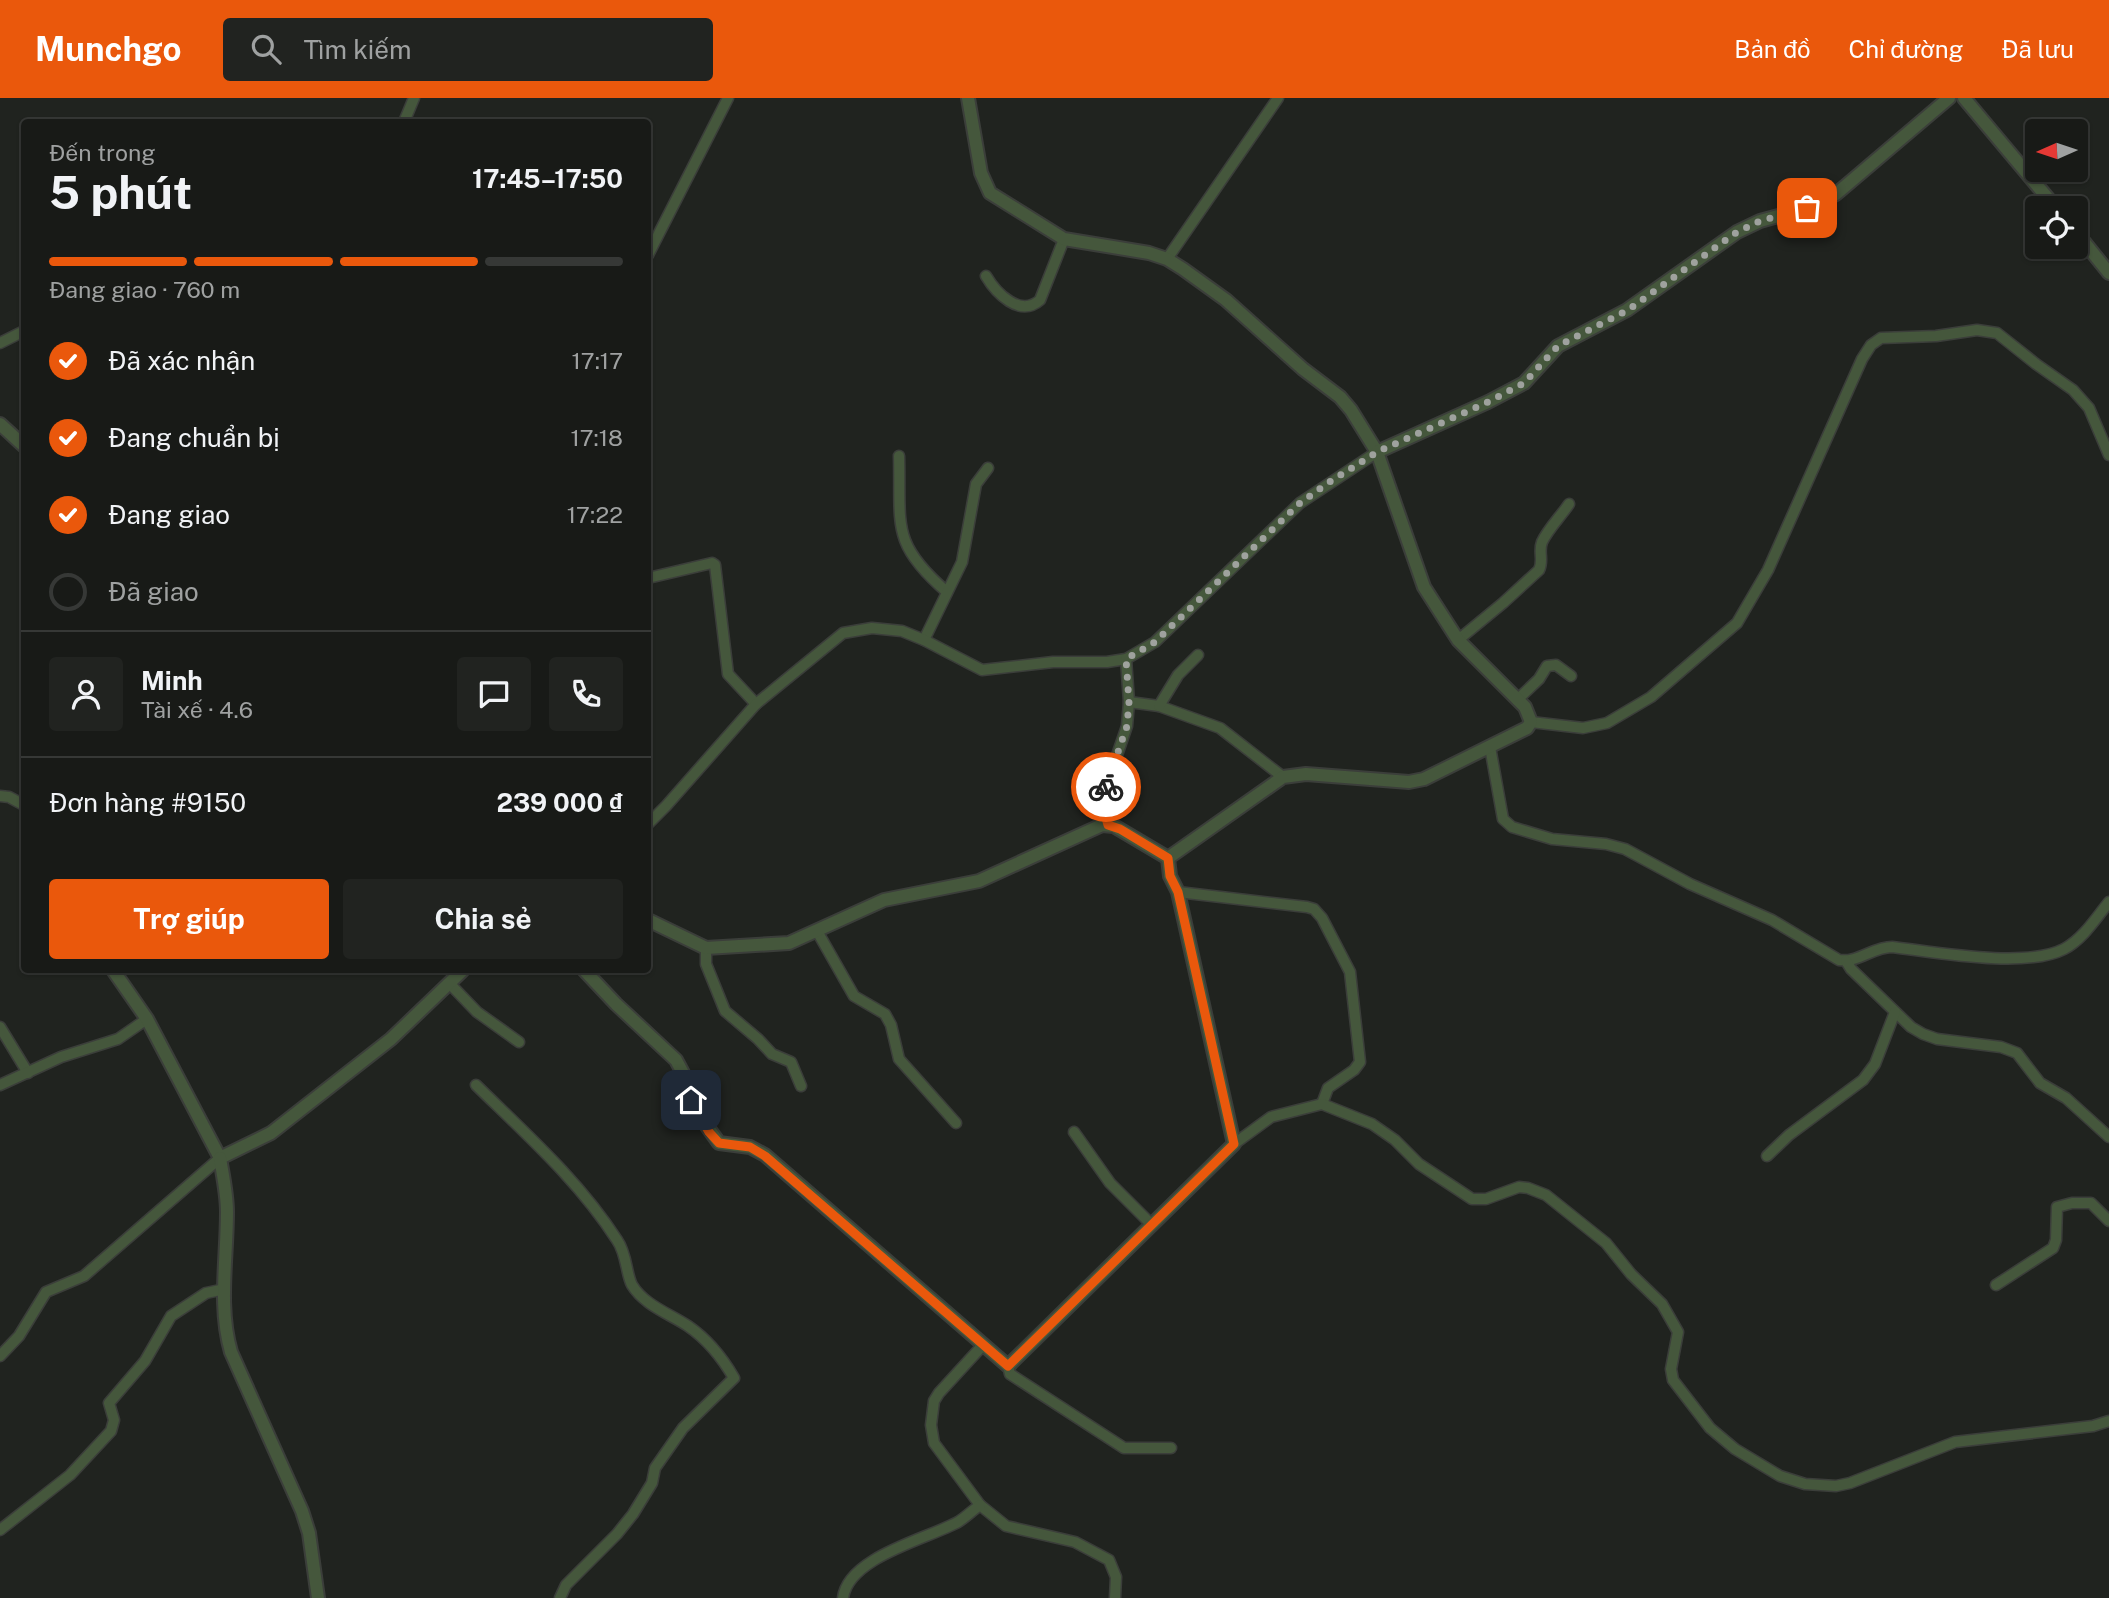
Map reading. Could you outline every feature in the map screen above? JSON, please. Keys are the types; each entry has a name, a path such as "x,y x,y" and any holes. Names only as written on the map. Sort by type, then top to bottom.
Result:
{"street":[{"path":"405,119 414,98"},
{"path":"651,250 728,98"},
{"path":"968,98 981,173 985,186 996,198 1064,239 1149,253 1167,259 1226,300 1303,369 1340,397 1377,452 1424,587 1458,640 1528,712 1531,722"},
{"path":"1167,259 1278,98"},
{"path":"651,821 756,704 844,633 884,628 902,631 982,670 1053,662 1107,662 1126,659 1155,642 1300,503 1377,452 1524,383 1558,346 1628,310 1737,232 1760,221 1807,208 1836,194 1949,98"},
{"path":"1965,98 2046,196"},
{"path":"986,276 1002,298 1019,305 1035,304 1040,300 1064,239"},
{"path":"2088,247 2109,273"},
{"path":"1531,722 1583,728 1607,723 1651,696 1737,623 1768,570 1863,359 1871,345 1881,338 1978,330 1997,333 2073,390 2089,408 2109,455"},
{"path":"0,343 21,332"},
{"path":"0,424 21,443"},
{"path":"899,456 901,531 905,544 922,569 947,592"},
{"path":"924,640 965,554 976,484 988,468"},
{"path":"1458,640 1539,570 1542,564 1542,542 1569,504"},
{"path":"651,577 712,563 715,565 728,674 756,704"},
{"path":"1159,706 1178,675 1198,655"},
{"path":"1108,825 1102,799 1124,738 1129,702 1126,659"},
{"path":"1517,700 1539,679 1547,666 1556,665 1570,676"},
{"path":"1129,702 1159,706 1220,728 1283,777"},
{"path":"1168,858 1283,777 1306,774 1409,782 1439,773 1527,728 1531,722"},
{"path":"1490,747 1503,819 1508,825 1552,839 1606,844 1625,849 1690,884 1772,920 1839,960 1846,961 1885,947 1987,958 2044,955 2066,948 2079,938 2109,902"},
{"path":"0,796 21,803"},
{"path":"651,921 706,948 781,945 884,900 979,881 1095,827 1108,825 1120,829 1168,858"},
{"path":"1168,858 1234,1144"},
{"path":"1178,892 1307,907 1314,909 1322,918 1350,972 1360,1062 1354,1070 1328,1088 1322,1104"},
{"path":"817,931 854,996 886,1014 899,1059 956,1123"},
{"path":"706,948 706,964 725,1011 758,1038 772,1054 791,1062 800,1086"},
{"path":"1846,961 1910,1027 1937,1039 2010,1049 2023,1058 2040,1083 2066,1098 2109,1137"},
{"path":"115,973 147,1019 220,1158 227,1209 223,1321 230,1352 302,1511 309,1533 318,1598"},
{"path":"0,1356 19,1336 46,1292 83,1276 220,1158 271,1133 391,1039 460,973"},
{"path":"587,973 676,1059 696,1111 719,1143 750,1147 765,1156 1008,1366 1010,1374 1124,1448 1171,1448"},
{"path":"450,984 477,1012 519,1042"},
{"path":"1766,1156 1789,1135 1864,1080 1875,1063 1895,1012"},
{"path":"0,1085 61,1057 118,1039 147,1019"},
{"path":"0,1027 28,1073"},
{"path":"476,1085 571,1178 619,1242 628,1264 631,1284 648,1302 689,1327 713,1349 734,1378 683,1428 655,1468 652,1483 633,1514 566,1585 560,1598"},
{"path":"1008,1366 1234,1144 1270,1117 1322,1104 1372,1125 1395,1140 1419,1164 1472,1199 1479,1200 1513,1189 1528,1188 1546,1195 1603,1240 1631,1275 1660,1302 1676,1328 1678,1336 1671,1369 1676,1387 1718,1436 1780,1476 1805,1484 1836,1486 1955,1442 2093,1426 2109,1421"},
{"path":"1074,1132 1110,1183 1152,1225"},
{"path":"1996,1285 2053,1248 2056,1240 2057,1207 2061,1204 2091,1203 2109,1221"},
{"path":"0,1530 70,1475 111,1431 114,1420 109,1403 145,1361 171,1316 206,1293 225,1289"},
{"path":"983,1345 934,1401 931,1425 934,1443 980,1505 1006,1526 1075,1542 1109,1560 1116,1577 1115,1598"},
{"path":"843,1598 850,1580 874,1559 959,1521 980,1505"}],"way so far":[{"path":"1106,787 1127,726 1129,702 1126,659 1155,642 1300,503 1377,452 1524,383 1558,346 1628,310 1737,232 1760,221 1807,208"}],"route":[{"path":"691,1100 709,1132 719,1143 758,1150 1008,1366 1234,1144 1168,858 1120,829 1108,825 1102,804 1106,787"}]}
